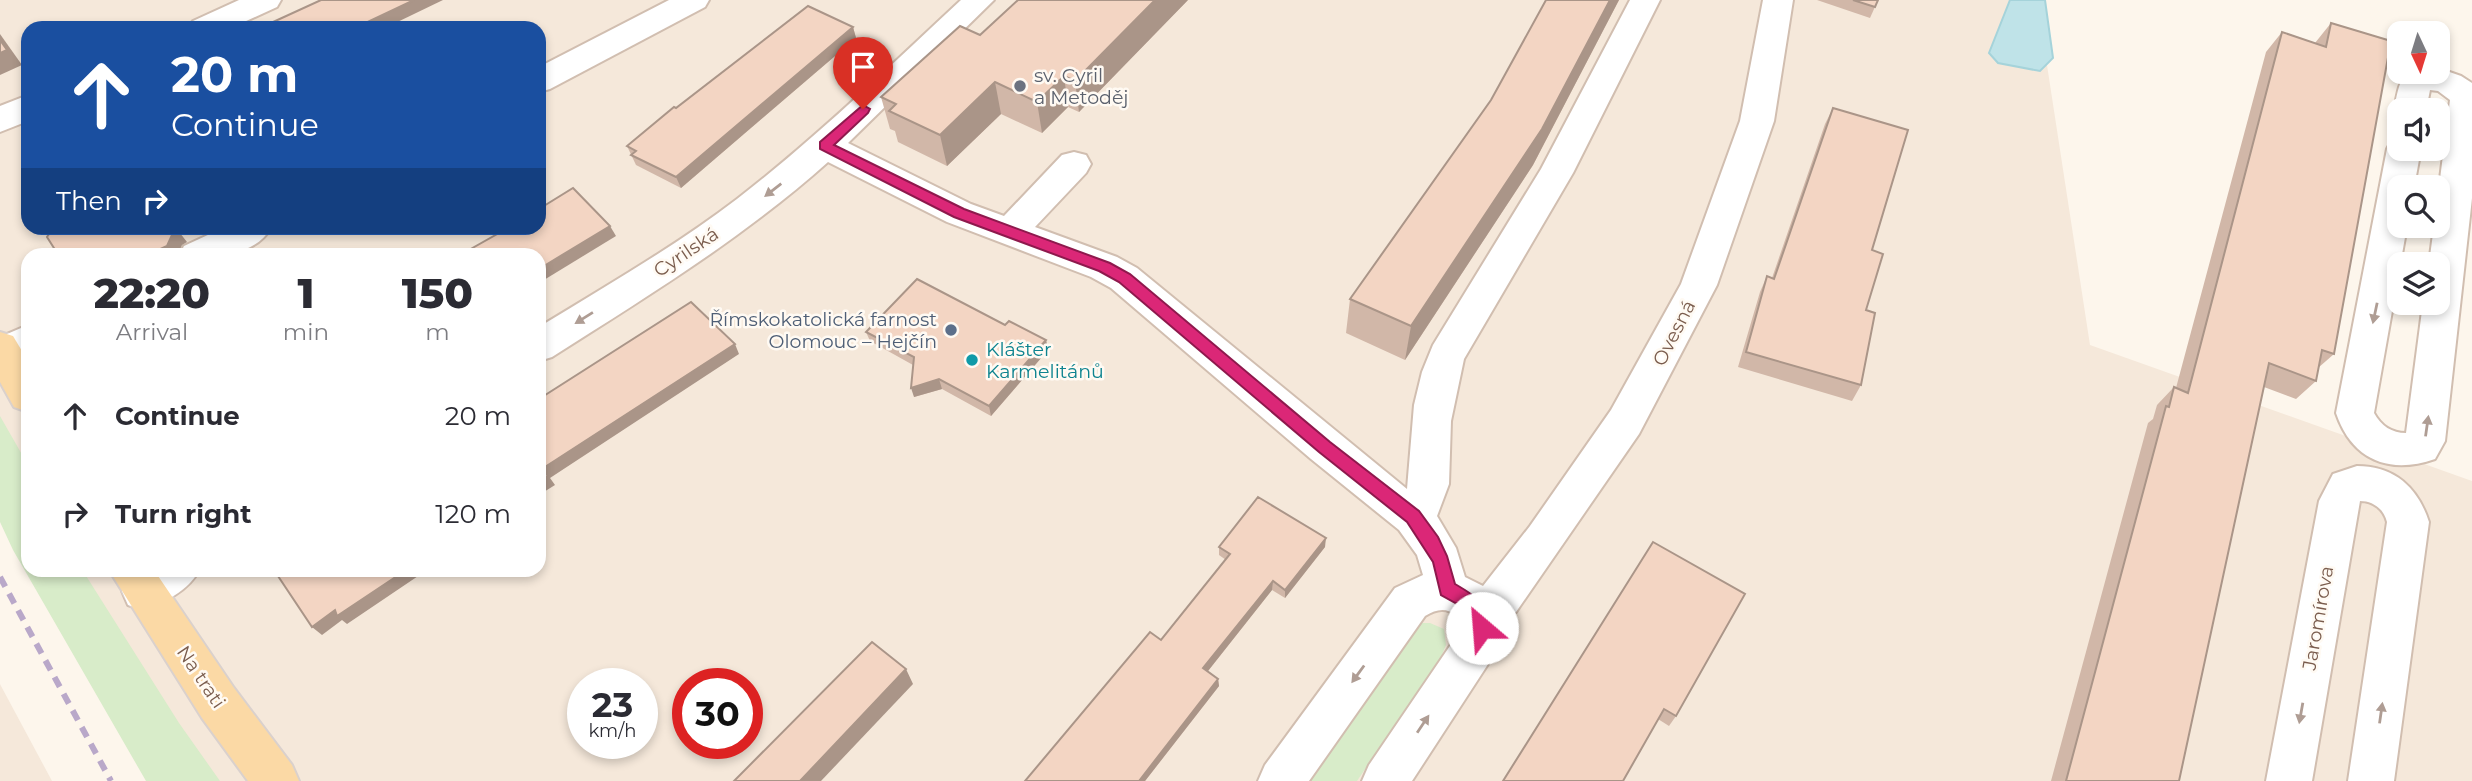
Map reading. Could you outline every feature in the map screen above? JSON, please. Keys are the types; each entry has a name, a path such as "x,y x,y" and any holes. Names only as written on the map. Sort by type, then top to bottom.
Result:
{"main road":[{"path":"10,347 21,377"},
{"name":"Na trati","path":"150,578 218,703 276,781"}],"street":[{"path":"220,21 266,0"},
{"path":"546,77 694,0"},
{"name":"Cyrilská","path":"546,342 712,236 825,146 979,0"},
{"path":"1413,517 1420,510 1429,491 1431,423 1436,388 1446,356 1556,173 1645,0"},
{"name":"Ovesná","path":"1385,781 1465,618 1500,598 1553,528 1637,402 1699,285 1757,121 1769,3"},
{"name":"Jaromírova","path":"2289,781 2339,501 2347,486 2421,447 2425,441 2467,97 2444,80 2421,79 2415,83 2412,98"},
{"path":"0,120 21,110"},
{"path":"825,146 959,213 1104,267 1124,278 1325,447 1413,517 1432,542 1465,618"},
{"path":"2371,781 2408,522 2407,510 2355,413 2402,161"},
{"path":"1010,232 1074,164"},
{"path":"213,248 239,235"},
{"name":"Ovesná","path":"1281,781 1410,602 1426,590 1465,618"}],"shaded area":[{"path":"0,0 2037,0 2090,345 2472,481 2472,781 171,781 53,577 546,577 546,248 21,248 21,516 0,478"},
{"path":"0,684 1,686 52,781 0,781"}],"green space":[{"path":"0,416 21,453 21,564 0,522"},
{"path":"29,577 87,577 179,723 220,781 146,781"},
{"path":"1419,623 1430,623 1444,629 1446,645 1441,657 1357,781 1301,781"}],"water":[{"path":"2010,0 2045,0 2053,58 2040,71 1998,63 1989,53"}],"building":[{"path":"321,0 414,0 370,21 275,21"},
{"path":"1018,0 1155,0 1075,81 1064,76 1037,102 995,82 940,135 889,111 896,104 881,97 960,26 980,35"},
{"path":"1546,0 1610,0 1542,129 1411,326 1350,299 1491,100"},
{"path":"1853,0 1878,0 1875,7"},
{"path":"808,6 853,27 676,177 631,155 636,151 627,146"},
{"path":"2331,23 2387,40 2387,63 2334,354 2322,350 2316,381 2269,363 2179,781 2066,781 2166,406 2169,407 2174,387 2188,393 2282,32 2326,47"},
{"path":"0,40 7,50 0,53"},
{"path":"1833,108 1908,130 1872,250 1883,254 1866,310 1875,313 1861,385 1746,352 1767,276 1774,279"},
{"path":"573,188 610,226 546,265 546,248 473,248 496,235 546,235 546,205"},
{"path":"172,235 167,246 163,248 54,248 47,237"},
{"name":"Klášter Karmelitánů","path":"917,279 1005,325 1009,321 1046,340 989,406 939,379 911,388 914,357 866,332"},
{"path":"691,302 735,344 546,466 546,395"},
{"path":"1258,497 1326,538 1285,590 1273,581 1203,668 1218,679 1139,781 1025,781 1150,632 1161,640 1230,554 1219,547"},
{"path":"1653,542 1745,594 1676,716 1664,709 1623,781 1503,781"},
{"path":"279,577 396,577 337,616 335,610 312,627"},
{"path":"872,642 906,669 800,781 734,781 756,759 763,759 763,752"}],"railway":[{"path":"0,577 111,781"}],"place":[{"name":"sv. Cyril a Metoděj","path":"1020,86"},
{"name":"Římskokatolická farnost Olomouc – Hejčín","path":"951,330"},
{"name":"Klášter Karmelitánů","path":"972,360"}],"route":[{"path":"863,109 825,146 959,213 1104,267 1153,299 1325,447 1413,517 1432,542 1441,561 1447,589 1472,603 1482,628"}]}
